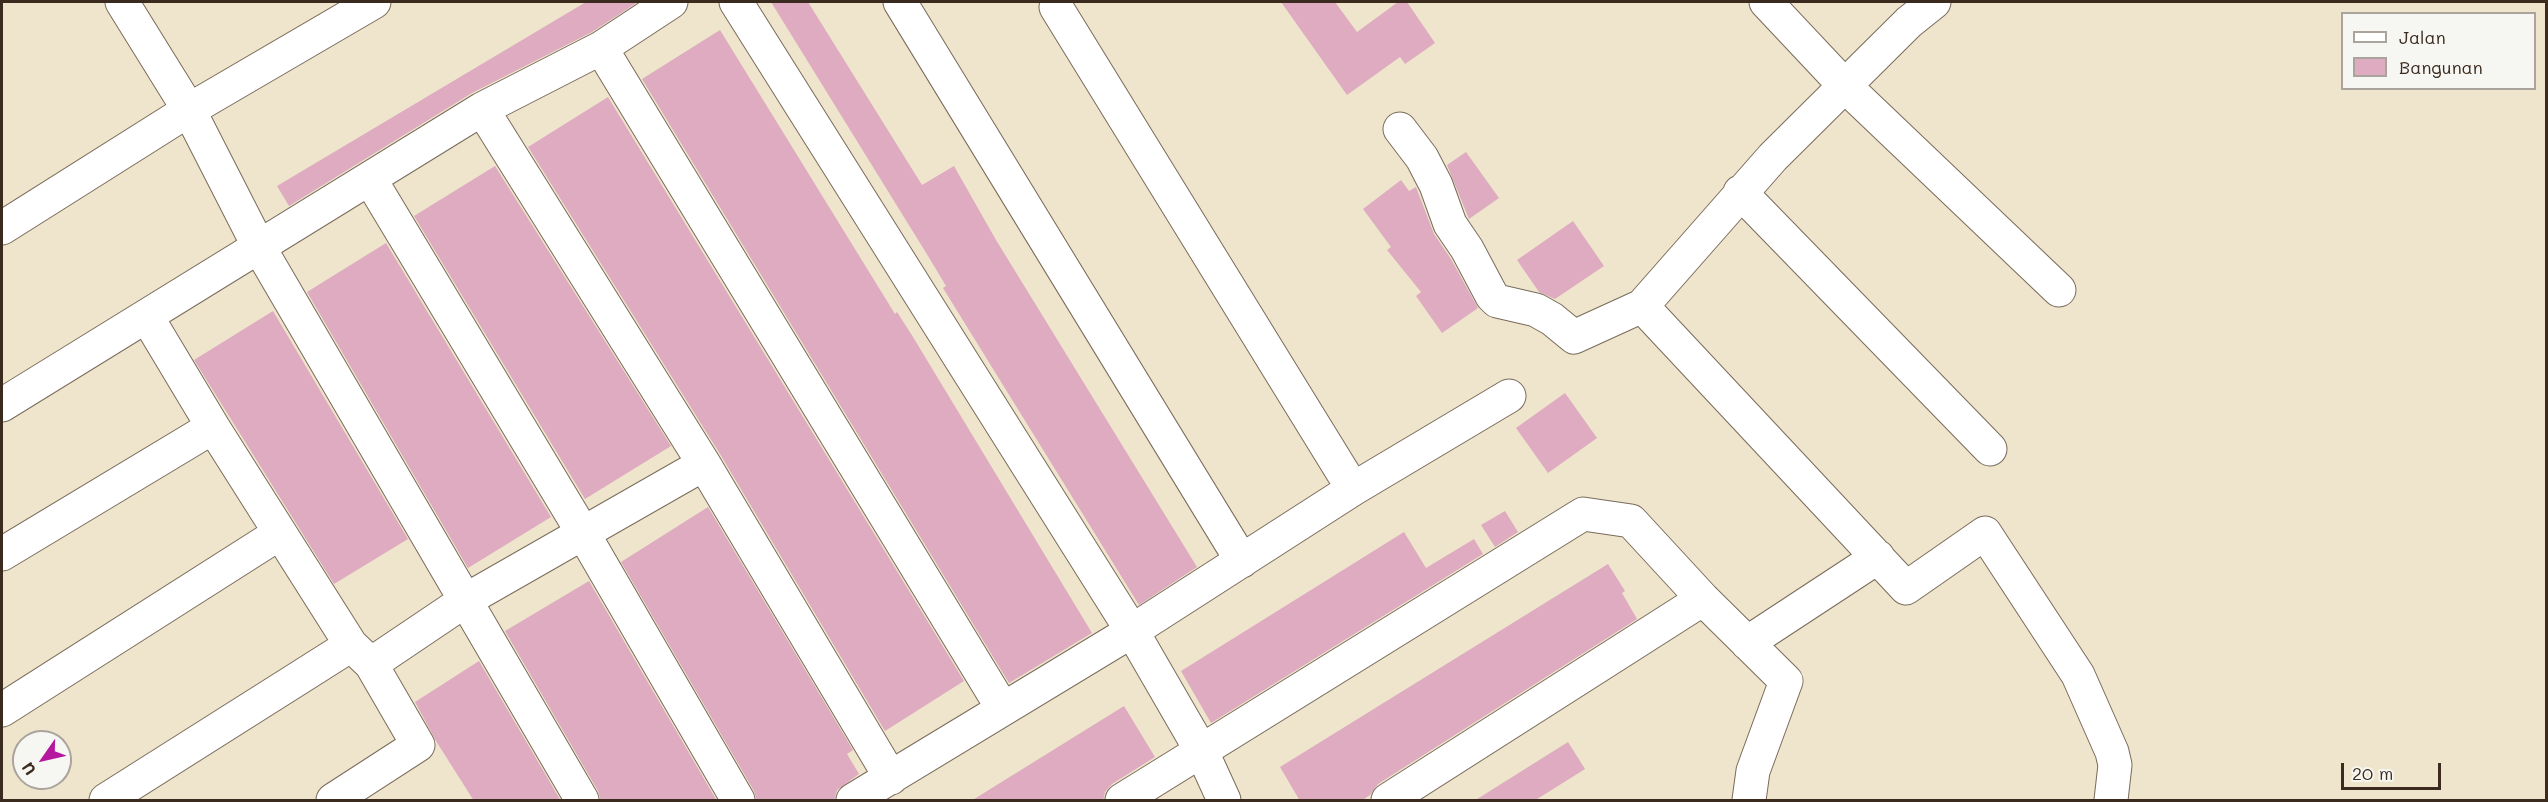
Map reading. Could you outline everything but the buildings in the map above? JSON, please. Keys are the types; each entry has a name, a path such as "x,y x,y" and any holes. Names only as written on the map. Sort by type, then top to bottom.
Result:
{"street":[{"path":"122,2 189,110 259,247 582,801"},
{"path":"2,228 189,110 375,2"},
{"path":"2,405 483,109 601,48 670,2"},
{"path":"736,2 1132,631 1202,752 1224,801"},
{"path":"900,2 1242,561"},
{"path":"1766,2 1845,86 2059,290"},
{"path":"1400,129 1422,158 1436,185 1450,224 1497,301 1536,310 1552,319 1574,337 1642,306 1740,192 1909,22 1934,2"},
{"path":"1056,8 1353,489"},
{"path":"601,48 1003,709"},
{"path":"483,109 704,464 891,778"},
{"path":"370,179 583,533 738,801"},
{"path":"1740,192 1990,449"},
{"path":"1642,306 1906,588 1985,533 2078,675 2114,758 2111,801"},
{"path":"147,317 280,533 361,654 418,745 333,801"},
{"path":"853,801 1132,631 1353,489 1509,396"},
{"path":"2,554 213,427"},
{"path":"106,801 361,654 466,600 704,464"},
{"path":"1122,801 1584,514 1631,521 1703,599 1786,681 1753,771 1749,801"},
{"path":"2,710 280,533"},
{"path":"1747,643 1878,557"},
{"path":"1388,801 1703,599"}]}
